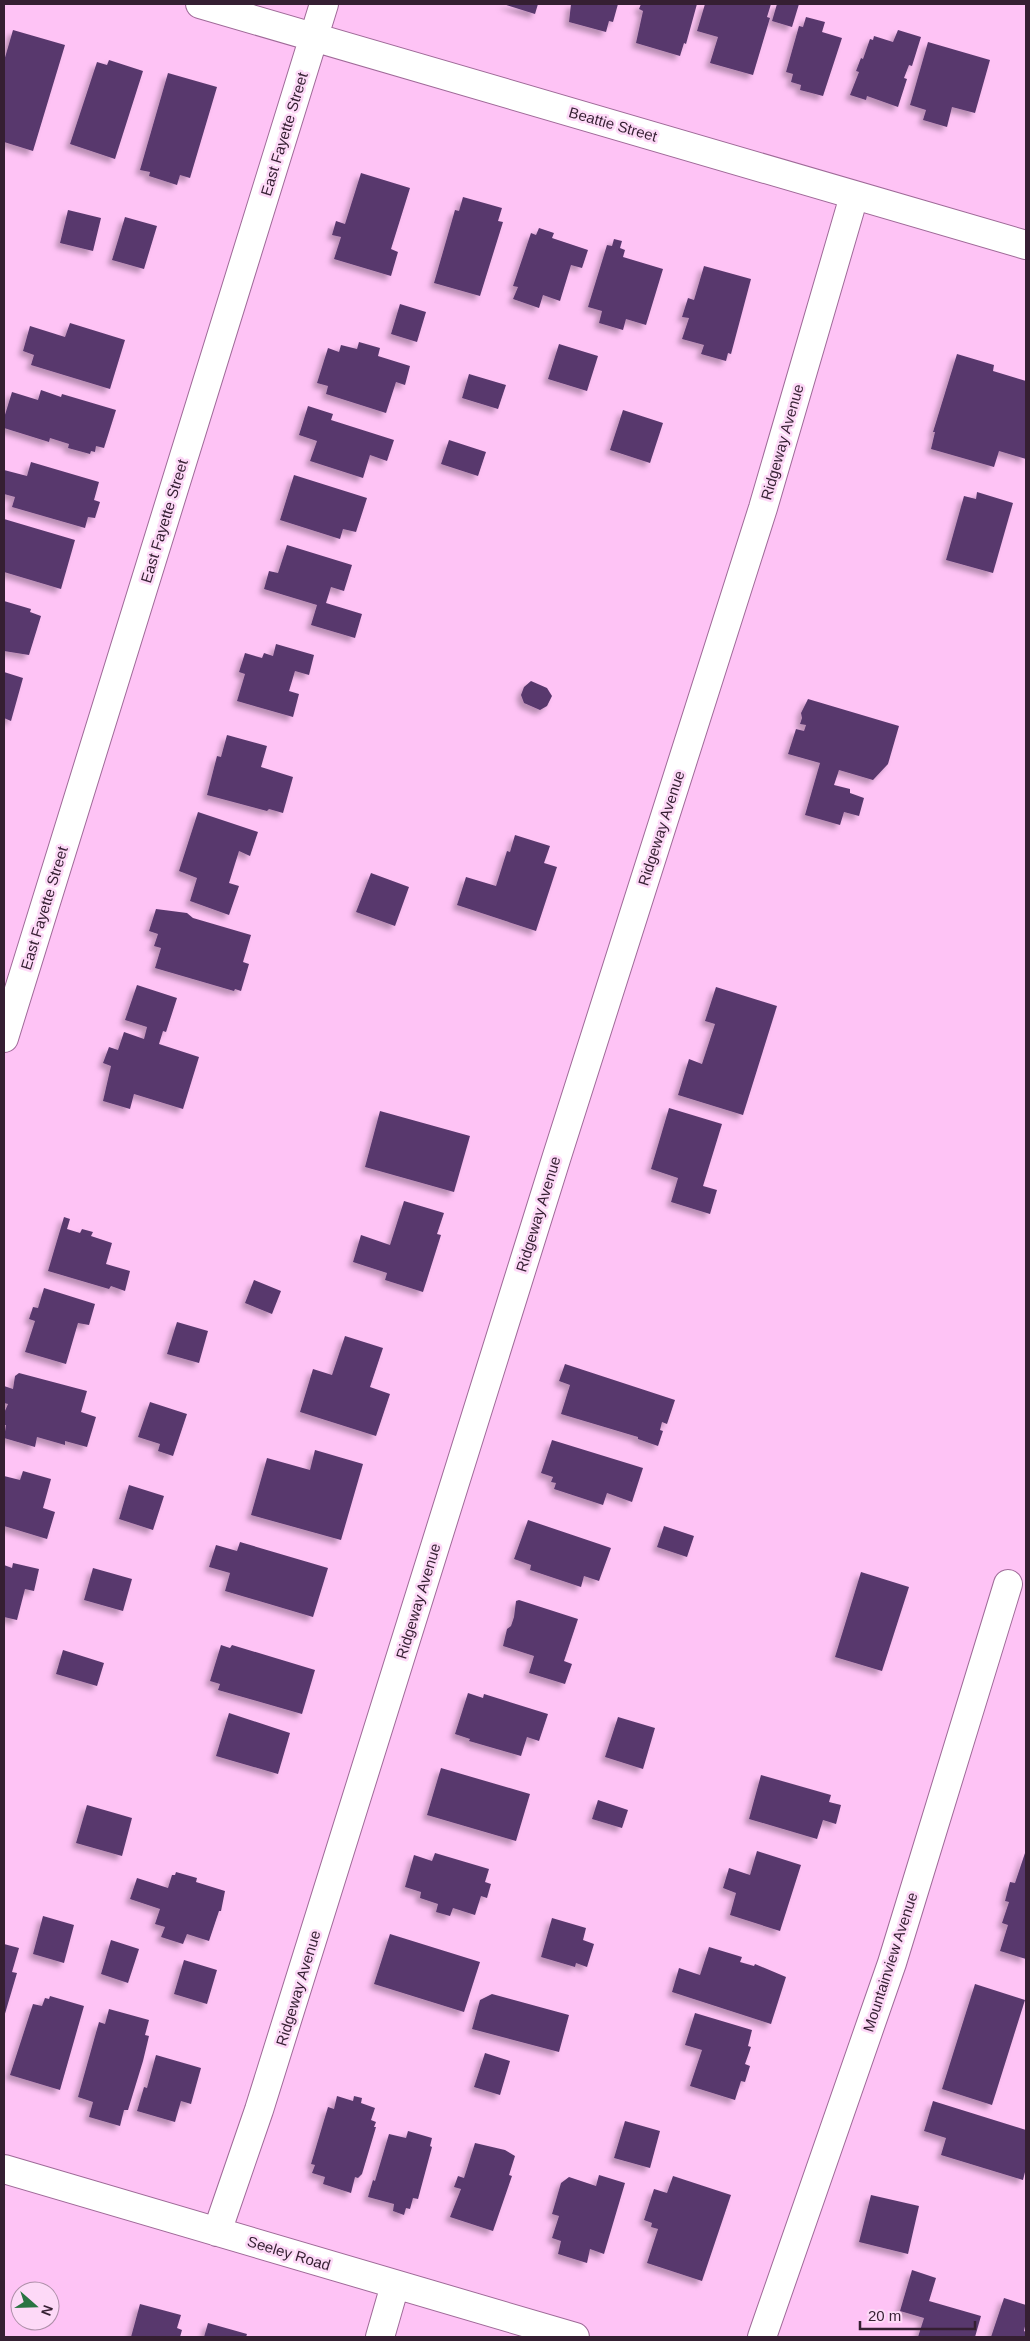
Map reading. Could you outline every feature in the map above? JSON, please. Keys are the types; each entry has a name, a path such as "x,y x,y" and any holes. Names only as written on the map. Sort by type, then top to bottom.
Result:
{"street":[{"name":"Beattie Street","path":"200,4 1026,245"},
{"name":"East Fayette Street","path":"4,1038 324,4"},
{"name":"Ridgeway Avenue","path":"217,2232 259,2110 554,1165 763,508 854,196"},
{"name":"Mountainview Avenue","path":"762,2337 892,1963 1008,1584"},
{"name":"Seeley Road","path":"4,2169 574,2337"},
{"path":"380,2337 395,2284"}],"building":[{"path":"503,4 538,4 535,14"},
{"path":"571,4 618,4 613,22 609,21 606,32 569,22"},
{"path":"641,4 697,4 686,44 684,43 680,56 636,43 643,11 639,9"},
{"path":"705,4 771,4 767,17 770,18 753,75 710,63 718,37 697,31"},
{"path":"777,4 799,4 792,27 772,21"},
{"path":"806,17 825,22 822,32 842,38 823,96 800,90 801,85 791,82 793,74 786,72 799,26 803,27"},
{"path":"13,30 65,45 33,151 4,142 4,61"},
{"path":"898,30 921,37 912,66 909,65 904,78 907,79 898,107 867,96 866,100 850,95 859,72 856,71 861,58 863,59 870,39 873,40 874,36 893,42"},
{"path":"928,42 990,60 975,113 952,107 947,127 923,120 926,110 910,105"},
{"path":"109,60 143,71 115,159 70,144 97,62 107,65"},
{"path":"168,73 217,87 190,178 180,175 177,185 149,176 150,172 140,170"},
{"path":"361,173 410,188 391,249 398,252 391,276 334,259 341,237 332,235 336,221 345,224"},
{"path":"463,197 502,208 498,221 503,222 480,296 434,283 455,210 459,211"},
{"path":"68,210 101,218 93,251 60,243"},
{"path":"125,217 157,226 144,269 112,260"},
{"path":"539,228 554,233 552,238 588,250 582,268 571,265 560,301 543,295 539,308 513,299 518,287 513,286 531,233 536,235"},
{"path":"614,239 622,241 620,248 625,250 623,257 663,269 646,325 626,319 623,330 599,323 602,311 588,307 607,245 612,246"},
{"path":"704,266 751,279 731,354 728,353 726,361 701,354 704,345 682,339 689,318 682,317 688,298 694,300"},
{"path":"400,304 426,312 417,342 391,334"},
{"path":"70,323 125,340 110,389 31,365 34,355 23,351 30,326 65,337"},
{"path":"359,342 380,348 378,356 410,366 405,385 396,382 386,413 326,394 328,386 317,383 328,348 339,352 341,345 357,349"},
{"path":"559,344 598,356 587,391 548,379"},
{"path":"957,354 994,365 993,371 1026,381 1026,459 999,451 994,467 931,449 935,432 933,432"},
{"path":"469,374 506,385 498,409 462,398"},
{"path":"41,390 61,397 62,394 116,410 104,448 96,446 95,452 91,451 90,454 68,448 69,444 50,438 49,442 4,428 4,418 12,392 38,400"},
{"path":"308,406 333,414 331,420 394,440 387,461 370,455 363,478 310,461 317,441 299,435"},
{"path":"623,410 663,423 650,463 610,450"},
{"path":"449,440 486,452 478,476 441,464"},
{"path":"31,462 99,482 94,500 100,502 95,518 88,517 85,528 12,507 15,497 4,494 4,470 27,476"},
{"path":"294,475 367,498 356,532 343,529 340,539 280,520"},
{"path":"977,492 1013,503 993,573 946,560 964,496 976,499"},
{"path":"4,519 75,540 61,589 4,572"},
{"path":"287,545 352,565 344,591 331,587 326,603 362,614 355,638 311,625 317,605 264,589 269,571 278,573"},
{"path":"4,601 31,609 30,612 41,616 29,655 4,651"},
{"path":"276,644 314,655 309,675 295,671 289,691 299,694 293,717 237,701 245,674 239,672 245,653 262,658 264,653 273,656"},
{"path":"4,672 23,678 11,721 4,718"},
{"path":"531,681 547,688 552,696 547,706 540,710 524,703 521,695 524,687"},
{"path":"808,699 899,726 888,764 873,780 839,770 834,785 850,789 850,793 864,798 859,816 844,812 840,825 805,815 820,763 788,754 796,729 804,731 806,725 800,724 801,713"},
{"path":"227,735 267,746 261,767 293,777 283,813 269,809 267,811 207,795 217,756 221,757"},
{"path":"198,812 258,832 250,856 239,851 229,883 239,886 229,915 190,901 197,878 179,871"},
{"path":"515,835 550,846 544,863 557,867 536,931 457,905 466,877 496,886 507,851 510,852"},
{"path":"371,873 409,887 395,926 356,912"},
{"path":"156,909 187,913 193,918 251,935 243,962 249,964 241,991 235,989 234,991 155,968 161,948 154,946 158,934 149,931"},
{"path":"137,985 177,998 166,1032 163,1031 159,1044 199,1057 183,1109 134,1094 130,1109 103,1101 111,1066 103,1063 109,1047 118,1050 124,1032 144,1039 147,1027 125,1020"},
{"path":"716,987 777,1006 743,1115 678,1095 689,1059 702,1064 715,1024 705,1021"},
{"path":"669,1108 722,1124 703,1186 717,1190 710,1214 671,1202 678,1178 651,1169"},
{"path":"380,1111 470,1136 454,1192 365,1167"},
{"path":"404,1201 444,1213 437,1234 441,1235 423,1292 385,1280 387,1273 353,1262 361,1235 390,1245"},
{"path":"64,1217 70,1219 67,1229 80,1233 82,1229 93,1232 91,1236 112,1243 106,1264 130,1271 125,1291 111,1286 109,1289 48,1271"},
{"path":"254,1280 281,1291 272,1314 245,1303"},
{"path":"44,1288 95,1304 89,1325 78,1323 66,1364 25,1352 35,1321 29,1319 33,1307 38,1308"},
{"path":"177,1322 208,1331 199,1363 167,1354"},
{"path":"345,1336 383,1348 370,1387 390,1394 376,1436 300,1412 313,1369 332,1375"},
{"path":"565,1364 675,1400 667,1424 662,1422 660,1430 663,1431 658,1446 638,1439 638,1437 561,1414 570,1385 559,1381"},
{"path":"19,1373 87,1391 81,1412 96,1417 87,1447 65,1441 65,1445 37,1437 35,1447 4,1438 6,1425 4,1425 4,1413 8,1404 4,1403 4,1386 13,1389 15,1376"},
{"path":"150,1402 187,1414 173,1456 158,1451 160,1444 138,1437"},
{"path":"552,1440 643,1468 632,1502 607,1493 603,1505 554,1489 556,1483 551,1482 553,1477 541,1473"},
{"path":"315,1450 363,1464 341,1540 251,1515 267,1458 310,1470"},
{"path":"23,1471 51,1479 43,1508 55,1512 47,1539 4,1526 4,1476 20,1480"},
{"path":"129,1485 164,1496 153,1530 119,1519"},
{"path":"528,1520 611,1548 599,1581 584,1576 581,1587 530,1570 531,1565 514,1559"},
{"path":"664,1526 694,1536 687,1557 657,1547"},
{"path":"240,1542 328,1568 313,1617 225,1591 230,1573 209,1567 216,1545 237,1551"},
{"path":"13,1563 39,1569 34,1591 25,1589 17,1620 4,1617 4,1565 12,1568"},
{"path":"93,1568 132,1579 123,1611 84,1600"},
{"path":"861,1572 909,1587 882,1671 835,1657"},
{"path":"519,1600 578,1619 564,1661 572,1664 565,1684 529,1673 534,1656 503,1646 507,1629 511,1626 514,1617 516,1601"},
{"path":"221,1645 230,1648 232,1645 315,1670 302,1714 218,1690 220,1684 210,1681"},
{"path":"63,1650 104,1663 97,1686 56,1674"},
{"path":"468,1693 483,1698 484,1694 548,1714 539,1741 527,1737 521,1756 469,1741 470,1739 455,1734"},
{"path":"229,1713 290,1733 278,1774 216,1756"},
{"path":"618,1717 655,1728 643,1769 605,1757"},
{"path":"441,1768 530,1794 516,1841 427,1815"},
{"path":"761,1775 831,1795 829,1802 841,1805 836,1824 823,1820 817,1839 749,1819"},
{"path":"598,1800 628,1810 622,1828 592,1819"},
{"path":"87,1805 132,1818 122,1856 76,1843"},
{"path":"1026,1850 1026,1959 1000,1951 1008,1925 1002,1923 1009,1902 1005,1901 1010,1882 1015,1883"},
{"path":"757,1851 801,1865 780,1931 730,1915 736,1893 723,1888 729,1868 750,1875"},
{"path":"435,1853 489,1869 485,1882 491,1884 487,1898 481,1896 475,1915 453,1908 450,1916 436,1912 438,1904 420,1898 421,1892 405,1887 414,1855 432,1861"},
{"path":"176,1872 197,1878 196,1882 225,1891 221,1911 219,1911 209,1941 187,1934 183,1944 161,1937 165,1927 155,1924 160,1909 130,1899 137,1878 168,1888 172,1875 175,1875"},
{"path":"43,1916 74,1925 64,1963 33,1954"},
{"path":"552,1918 586,1928 583,1940 594,1944 587,1967 576,1963 575,1967 541,1957"},
{"path":"390,1934 480,1962 464,2012 374,1984"},
{"path":"111,1940 139,1949 128,1983 101,1974"},
{"path":"4,1944 19,1948 12,1972 17,1973 4,2017"},
{"path":"709,1947 742,1957 740,1962 754,1966 755,1964 786,1977 771,2024 672,1992 679,1968 700,1975"},
{"path":"184,1960 217,1970 207,2004 174,1994"},
{"path":"975,1984 1025,2000 992,2105 942,2089"},
{"path":"492,1994 569,2015 559,2052 472,2029 480,2000"},
{"path":"50,1996 84,2006 60,2090 10,2075 33,2004 42,2006 45,1998 49,1999"},
{"path":"109,2009 149,2020 145,2035 149,2036 143,2061 128,2110 124,2110 120,2126 89,2117 93,2102 78,2097 99,2022 105,2024"},
{"path":"695,2013 752,2030 748,2046 751,2047 745,2064 750,2066 745,2082 741,2081 735,2100 690,2086 702,2050 685,2045"},
{"path":"485,2053 510,2061 500,2095 474,2087"},
{"path":"156,2055 201,2068 191,2104 181,2101 175,2122 137,2111 144,2087 147,2088"},
{"path":"337,2096 353,2101 354,2096 362,2098 361,2103 375,2108 371,2120 376,2122 374,2127 376,2127 362,2174 358,2178 355,2177 351,2193 323,2184 325,2177 312,2173 315,2165 311,2164 328,2107 334,2109"},
{"path":"933,2101 1026,2130 1026,2168 1023,2180 941,2155 946,2138 924,2131"},
{"path":"625,2121 660,2131 650,2168 614,2158"},
{"path":"408,2131 432,2138 430,2146 432,2147 418,2199 413,2198 410,2209 406,2208 404,2215 393,2211 394,2204 368,2197 373,2180 375,2181 389,2134 406,2138"},
{"path":"475,2143 505,2150 515,2156 509,2175 512,2176 493,2231 450,2217 461,2189 454,2187 458,2176 464,2178"},
{"path":"599,2175 625,2183 604,2254 590,2249 587,2263 558,2254 561,2241 552,2238 559,2216 552,2214 561,2183 569,2177 596,2186"},
{"path":"673,2176 731,2195 702,2281 647,2263 658,2229 651,2227 652,2223 644,2220 654,2189 667,2193"},
{"path":"871,2195 919,2206 908,2254 859,2242"},
{"path":"912,2270 936,2278 929,2301 981,2316 975,2337 918,2337 924,2318 900,2311"},
{"path":"1004,2298 1026,2305 1024,2331 1026,2332 1026,2337 991,2337"},
{"path":"140,2304 181,2315 177,2328 182,2330 180,2337 131,2337"},
{"path":"208,2323 247,2334 246,2337 204,2337"}]}
